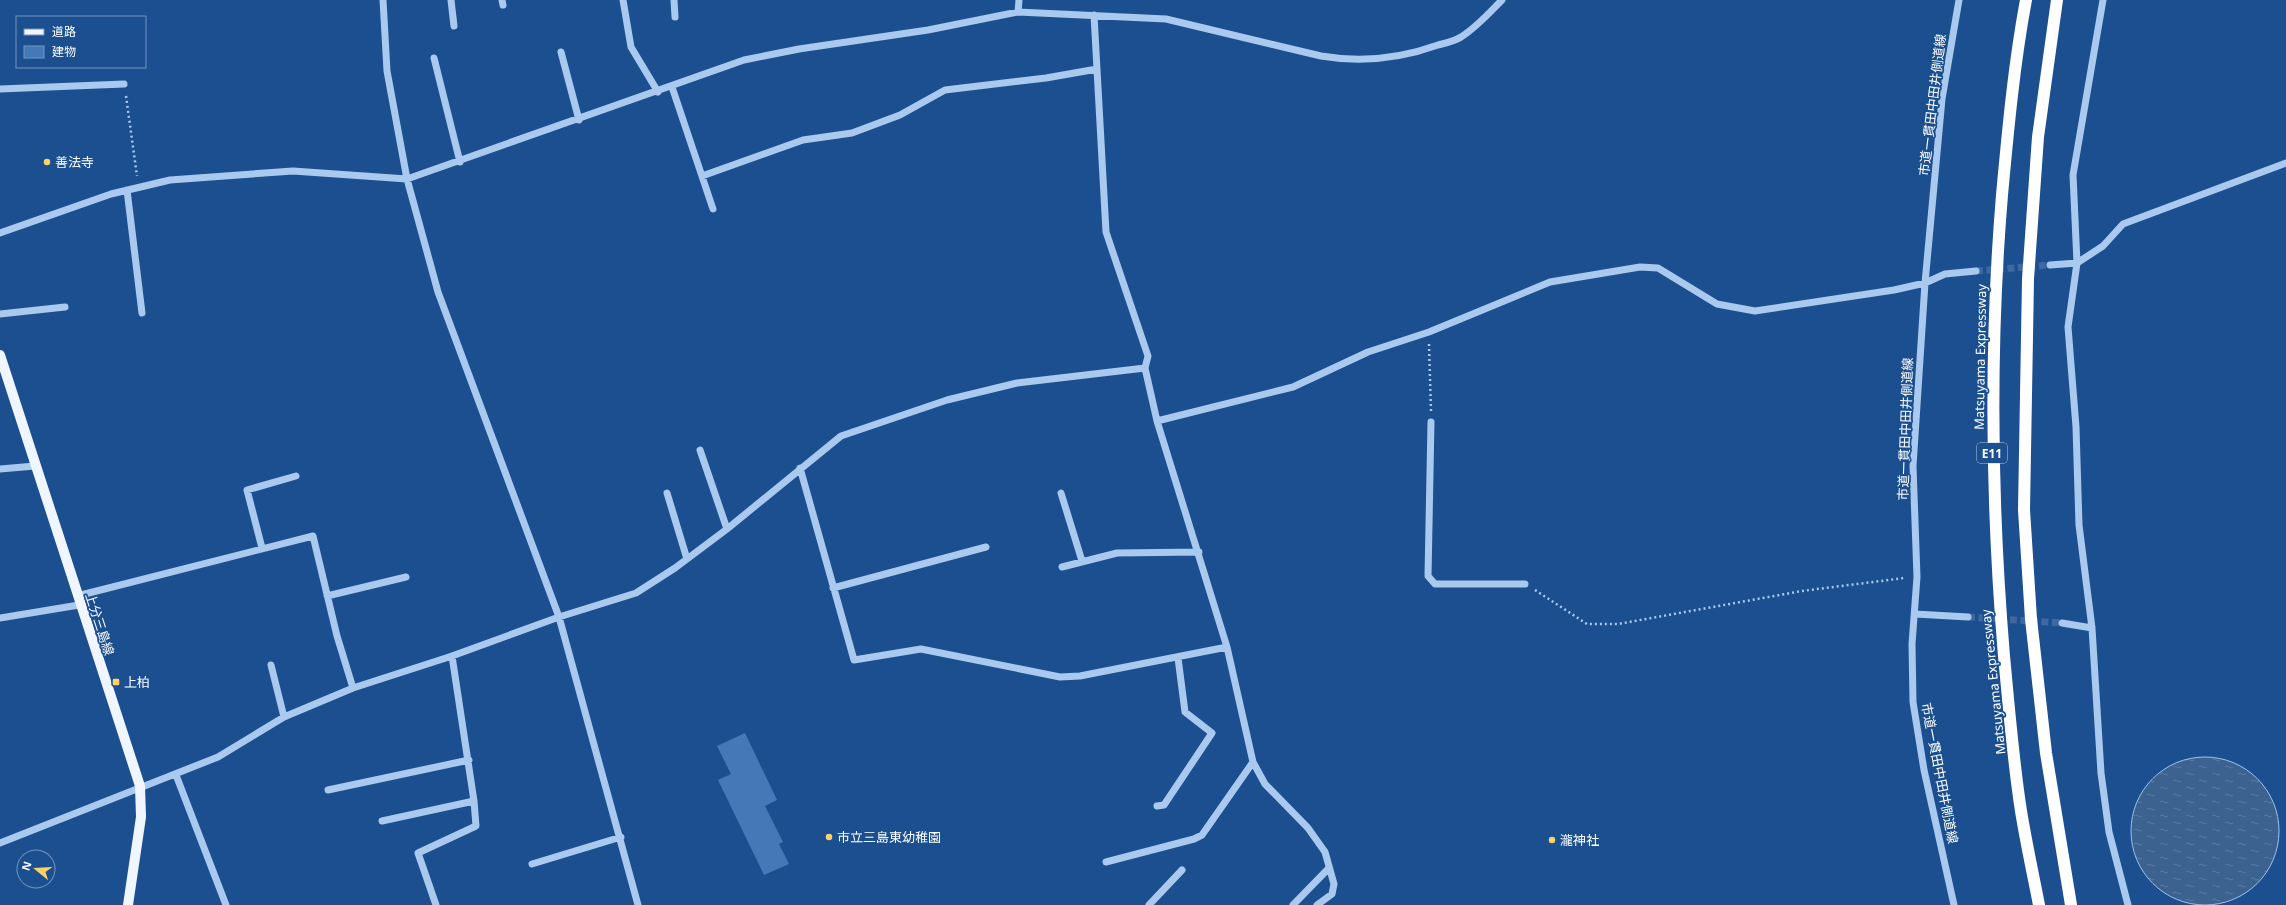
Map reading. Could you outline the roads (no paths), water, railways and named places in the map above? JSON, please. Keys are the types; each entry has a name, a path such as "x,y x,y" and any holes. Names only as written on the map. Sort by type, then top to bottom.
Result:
{"highway":[{"name":"Matsuyama Expressway","path":"2026,0 2007,137 1997,264 1992,343 1992,470 1998,582 2008,697 2021,810 2039,905"},
{"name":"E11","path":"2057,0 2038,137 2028,279 2024,510 2031,618 2046,753 2071,905"}],"main road":[{"name":"上分三島線","path":"0,355 78,600 140,786 141,817 128,905"}],"street":[{"path":"383,0 387,71 407,179 438,292 559,617 621,838 638,905"},
{"path":"451,0 454,26"},
{"path":"623,0 631,47 658,92"},
{"path":"674,0 675,17"},
{"path":"1018,12 1019,0"},
{"path":"0,233 127,190 170,180 293,171 407,179 579,120 744,60 798,49 928,30 1018,12 1166,18 1321,56 1346,60 1375,60 1399,57 1461,38 1502,0"},
{"name":"市道一貫田中田井側道線","path":"1954,905 1924,770 1913,702 1912,644 1917,576 1913,466 1925,283 1942,99 1959,0"},
{"path":"2103,0 2073,175 2077,263 2068,327 2076,426 2079,525 2092,628 2101,773 2109,832 2128,905"},
{"path":"1094,15 1106,232 1148,356 1145,368 1158,421 1227,647 1253,762 1265,784 1312,834 1325,852 1334,884 1332,894 1317,905"},
{"path":"561,52 579,120"},
{"path":"434,58 460,162"},
{"path":"702,176 803,140 852,133 900,115 945,90 1046,78 1097,69"},
{"path":"0,89 124,84"},
{"path":"672,87 713,209"},
{"path":"2050,265 2077,263 2103,246 2123,224 2286,163"},
{"path":"127,190 142,313"},
{"path":"1158,421 1293,388 1368,352 1429,332 1550,282 1640,267 1658,268 1717,304 1754,311 1894,290 1925,283 1945,274 1976,271"},
{"path":"0,314 65,307"},
{"path":"0,843 140,786 176,775 218,756 284,717 353,688 452,656 559,617 636,593 687,559 727,529 841,436 947,400 1017,383 1145,368"},
{"path":"1431,422 1428,576 1435,584 1525,584"},
{"path":"700,450 727,529"},
{"path":"0,470 35,466"},
{"path":"800,468 854,660 920,649 1060,677 1080,676 1178,658 1227,647"},
{"path":"262,548 247,490 296,476"},
{"path":"667,493 687,559"},
{"path":"1061,494 1082,561"},
{"path":"0,618 78,600 262,548 313,536 327,596 353,688"},
{"path":"833,588 986,546"},
{"path":"1062,567 1117,553 1199,552"},
{"path":"327,596 406,577"},
{"path":"1914,614 1968,618"},
{"path":"2062,623 2092,628"},
{"path":"436,905 418,853 476,826 469,760 452,656"},
{"path":"1157,806 1164,805 1212,733 1185,712 1178,658"},
{"path":"271,665 284,717"},
{"path":"328,790 469,760"},
{"path":"1106,862 1194,840 1202,835 1253,762"},
{"path":"176,775 226,905"},
{"path":"382,821 474,801"},
{"path":"532,864 621,838"},
{"path":"1293,905 1329,868"},
{"path":"1149,905 1182,870"}],"water":[{"path":"2205,757 2219,759 2240,766 2252,774 2262,784 2273,803 2279,831 2277,845 2270,866 2262,878 2252,888 2233,899 2205,905 2191,903 2170,896 2158,888 2148,878 2137,859 2131,831 2133,817 2140,796 2148,784 2158,774 2177,763"}],"tunnel":[{"path":"1976,271 2050,265"},
{"path":"1968,617 2062,623"}],"place":[{"name":"善法寺","path":"47,162"},
{"name":"上柏","path":"116,682"},
{"name":"市立三島東幼稚園","path":"829,837"},
{"name":"瀧神社","path":"1552,840"}]}
